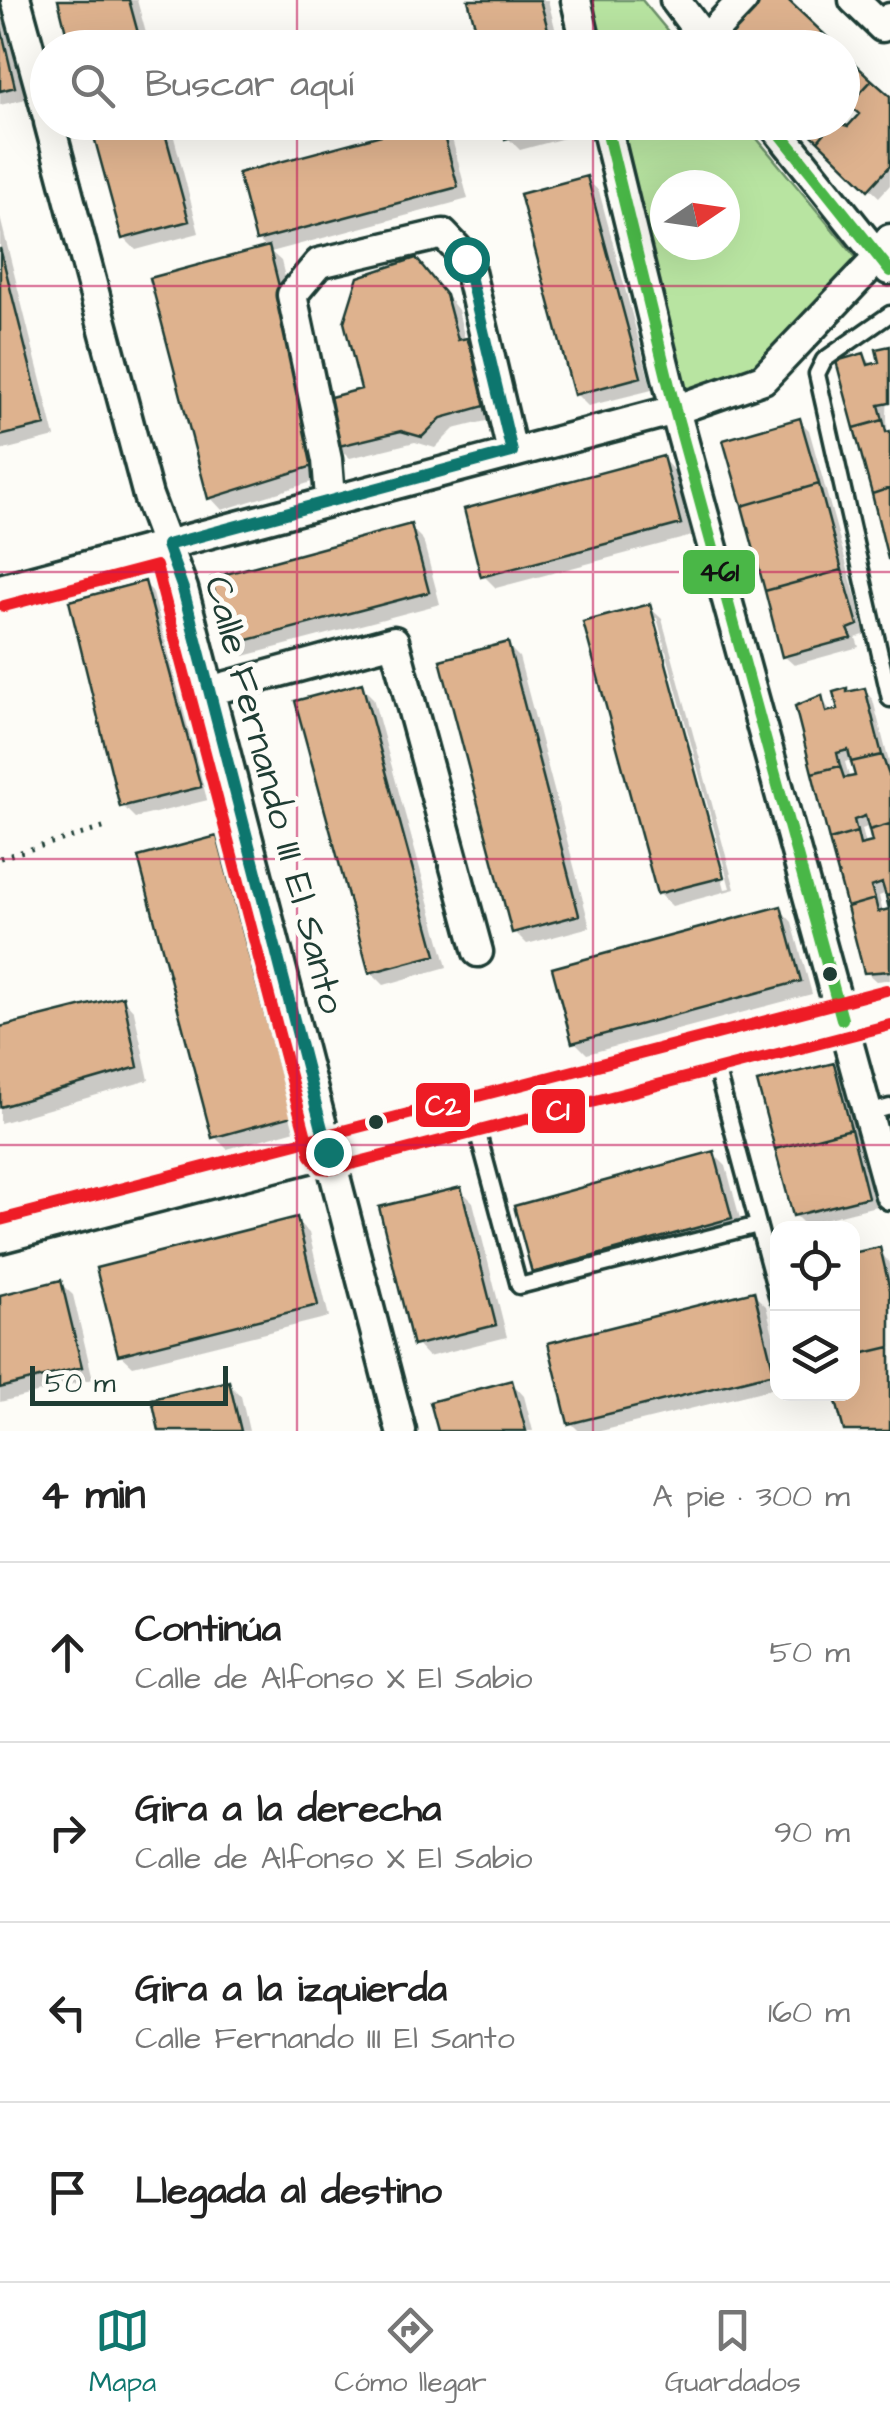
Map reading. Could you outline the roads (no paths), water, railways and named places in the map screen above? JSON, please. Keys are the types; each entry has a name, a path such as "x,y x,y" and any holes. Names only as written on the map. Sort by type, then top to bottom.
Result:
{"street":[{"name":"Calle Fernando III El Santo","path":"16,0 30,52"},
{"path":"576,0 583,30"},
{"path":"675,0 698,30"},
{"path":"719,30 743,0"},
{"path":"854,0 882,27 890,18"},
{"name":"Calle Fernando III El Santo","path":"53,140 148,496 167,545 209,692 401,1431"},
{"path":"610,140 675,410 842,1020 879,1110 890,1196"},
{"path":"0,588 675,410 763,379 886,256 786,140"},
{"path":"330,498 328,460 292,295 319,263 443,234 466,259 512,452"},
{"path":"209,692 394,641 478,952"},
{"path":"0,1238 890,1007"}],"lane":[{"path":"890,314 824,360 817,374 890,698"},
{"path":"712,1053 770,1269"},
{"path":"473,1115 519,1286 758,1225"}]}
